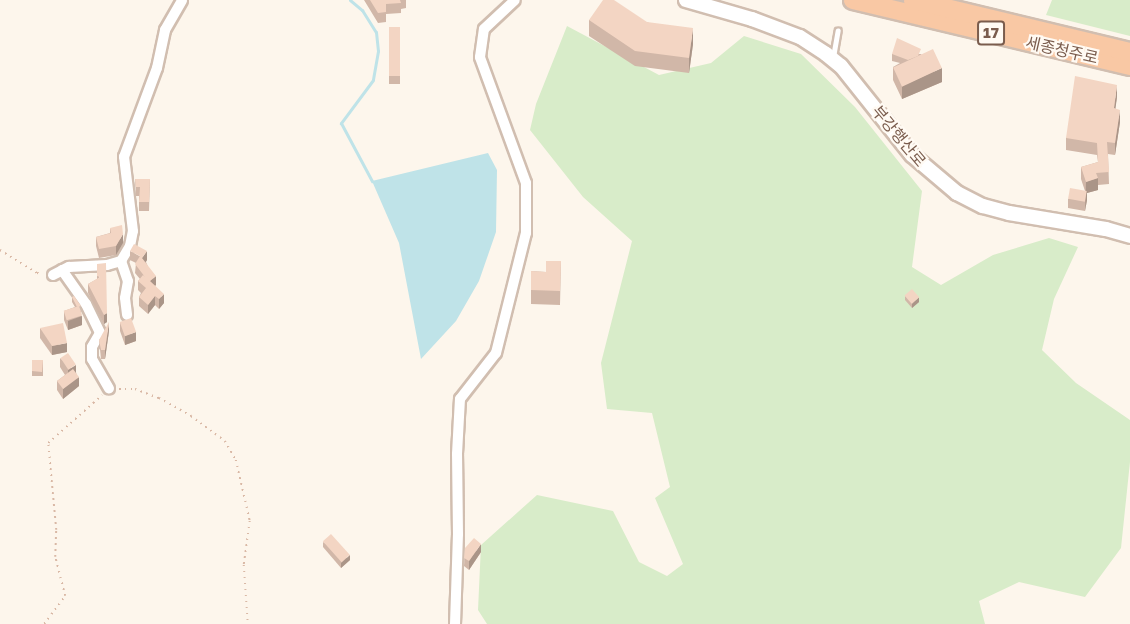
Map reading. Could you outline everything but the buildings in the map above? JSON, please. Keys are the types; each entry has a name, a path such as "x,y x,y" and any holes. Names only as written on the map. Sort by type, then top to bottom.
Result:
{"highway":[{"name":"세종청주로","path":"853,0 1130,66"},
{"name":"세종청주로","path":"913,0 1130,52"}],"street":[{"path":"58,272 121,261 130,246 133,231 124,157 157,68 165,30 182,0"},
{"path":"455,624 460,399 496,353 526,233 526,183 480,57 484,29 515,0"},
{"name":"부강행산로","path":"686,0 752,19 800,37 833,59 883,116 912,155 957,193 983,206 1009,213 1106,229 1130,236"},
{"path":"121,261 128,281 125,298 127,315"},
{"path":"58,272 86,304 100,333 92,347 92,359 109,389"}],"lane":[{"path":"833,59 838,30"}],"path":[{"path":"0,250 37,273 58,272"},
{"path":"44,624 66,596 55,557 56,530 48,443 109,389 135,389 159,398 191,416 225,441 236,460 250,521 244,565 248,624"}],"green space":[{"path":"1052,0 1130,0 1130,36 1046,15"},
{"path":"567,26 659,75 711,63 744,36 801,54 855,107 922,191 912,267 941,285 993,255 1049,238 1078,247 1054,299 1042,350 1076,383 1130,420 1130,462 1121,548 1085,597 1019,582 979,601 985,624 487,624 478,610 481,545 537,495 613,511 639,562 667,576 683,564 655,498 670,487 652,413 607,409 601,363 632,241 583,197 530,130 536,104"}],"water":[{"path":"488,153 497,170 496,232 479,281 456,321 421,359 399,243 372,181"}],"waterway":[{"path":"350,0 362,10 376,32 378,51 373,80 341,123 372,181"}]}
